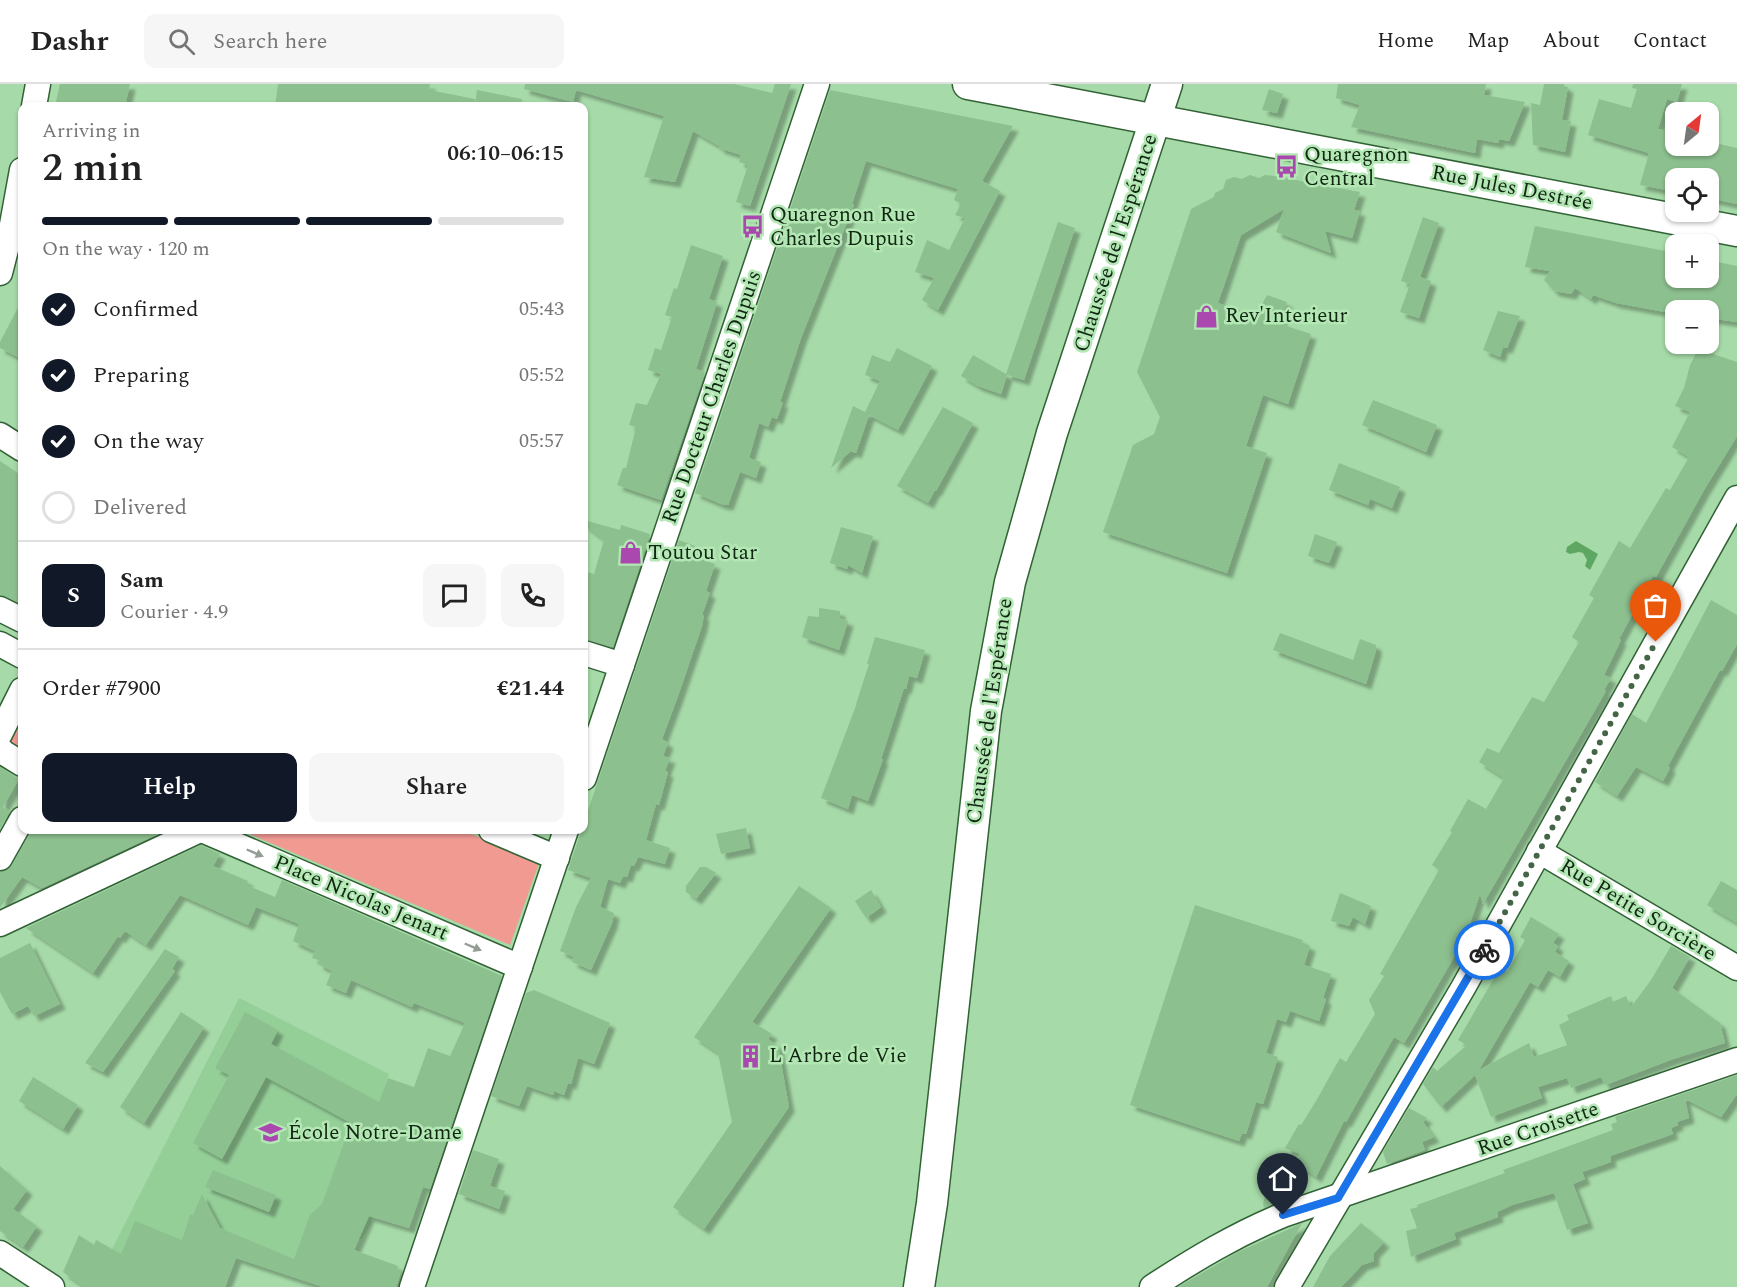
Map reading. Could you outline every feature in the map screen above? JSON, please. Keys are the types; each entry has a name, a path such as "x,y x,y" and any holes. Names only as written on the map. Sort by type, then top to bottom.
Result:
{"main road":[{"name":"Rue Jules Destrée","path":"968,84 1737,231"},
{"name":"Chaussée de l'Espérance","path":"919,1287 932,1203 986,711 1008,592 1052,433 1167,84"}],"street":[{"path":"35,102 38,84"},
{"name":"Rue Docteur Charles Dupuis","path":"588,766 817,84"},
{"path":"2,266 18,189"},
{"path":"0,435 18,446"},
{"path":"1287,1287 1463,988 1737,498"},
{"path":"0,609 18,618"},
{"path":"0,644 18,654"},
{"path":"588,654 622,665"},
{"path":"0,734 18,698"},
{"path":"0,749 18,762"},
{"path":"0,858 18,826"},
{"path":"0,924 192,834"},
{"name":"Place Nicolas Jenart","path":"210,834 520,967"},
{"path":"500,834 557,858"},
{"path":"412,1287 565,834"},
{"name":"Rue Petite Sorcière","path":"1539,851 1737,968"},
{"name":"Rue Croisette","path":"1152,1287 1211,1249 1247,1230 1283,1215 1737,1060"},
{"path":"0,1253 52,1287"}],"shaded area":[{"path":"1576,541 1598,554 1590,570 1585,566 1587,560 1583,553 1566,552 1567,547"},
{"path":"18,710 18,754 4,737"},
{"path":"249,834 471,834 539,863 510,945"},
{"name":"École Notre-Dame","path":"239,998 389,1074 350,1191 377,1201 371,1223 362,1239 328,1248 314,1284 236,1255 163,1287 93,1287"}],"building":[{"path":"60,84 130,84 126,102 56,102"},
{"path":"278,84 430,84 429,90 475,99 475,102 276,102"},
{"path":"525,84 734,84 772,93 775,84 791,84 750,206 736,202 748,165 739,162 741,155 719,148 693,131 675,182 644,177 664,116 576,90 573,102 524,89"},
{"path":"1338,84 1486,84 1484,95 1525,102 1509,141 1499,139 1498,143 1477,139 1475,153 1351,127 1360,105 1336,98"},
{"path":"1544,84 1564,84 1568,87 1562,120 1571,121 1565,152 1533,145 1531,103 1540,105"},
{"path":"1633,84 1682,84 1677,102 1667,99 1665,102 1658,129 1665,130 1665,156 1719,156 1719,144 1737,148 1737,204 1719,200 1719,168 1665,168 1665,190 1640,185 1649,153 1588,135 1599,99 1631,108 1637,89 1632,88"},
{"path":"1269,89 1283,94 1277,113 1262,110"},
{"path":"477,90 522,99 522,102 475,102"},
{"path":"830,90 1013,126 982,181 1000,191 938,310 922,300 934,278 915,272 927,240 949,250 965,218 955,215 961,204 954,200 958,189 866,161 852,204 854,205 801,338 780,402 783,402 777,419 772,417 768,427 759,423 749,458 761,462 756,478 740,472 728,505 721,504 695,493"},
{"path":"1250,175 1259,178 1265,175 1275,176 1360,192 1354,210 1360,211 1352,238 1325,231 1331,253 1276,232 1284,209 1241,235 1218,303 1256,316 1267,295 1287,302 1280,324 1311,334 1288,404 1263,395 1246,446 1267,453 1227,573 1103,532 1133,445 1154,434 1160,417 1137,372 1191,209 1214,197 1215,193 1223,189 1226,180 1234,177 1242,179"},
{"path":"1423,217 1439,223 1420,277 1431,281 1419,318 1400,312 1410,284 1401,281"},
{"path":"1058,222 1075,228 1024,380 1007,375 1001,394 978,386 961,376 973,355 1006,374"},
{"path":"1535,226 1665,251 1665,288 1719,288 1719,262 1737,266 1737,322 1719,320 1719,300 1665,300 1665,312 1616,303 1593,295 1591,299 1575,288 1571,294 1554,291 1544,280 1550,271 1525,267"},
{"path":"691,245 723,256 709,299 717,302 696,369 705,372 661,500 617,485 623,468 626,468 636,427 629,425 636,403 647,405 661,374 648,370 655,348 661,350 672,317 665,315 674,288 677,289"},
{"path":"18,308 18,357 0,348 0,342"},
{"path":"1498,311 1520,316 1507,348 1503,347 1500,357 1483,350"},
{"path":"897,348 932,366 898,430 869,415 856,453 851,451 831,468 853,406 865,412 880,381 865,375 872,355 890,362"},
{"path":"1696,354 1713,354 1737,362 1737,436 1656,577 1653,576 1619,639 1621,640 1604,675 1611,678 1604,690 1606,691 1483,904 1480,894 1465,938 1410,1033 1404,1043 1394,1037 1346,1122 1344,1121 1316,1177 1295,1163 1300,1154 1285,1148 1316,1101 1340,1058 1346,1062 1375,1014 1369,1000 1384,976 1380,974 1439,870 1432,865 1468,799 1486,809 1504,778 1479,762 1487,748 1499,753 1532,697 1544,702 1579,642 1572,637 1594,598 1589,595 1619,541 1630,548 1666,488 1670,490 1689,457 1672,447 1690,412 1675,406 1684,388 1690,365"},
{"path":"1373,400 1437,425 1426,452 1362,425"},
{"path":"943,407 973,423 928,503 897,486"},
{"path":"0,461 18,473 18,602 0,595"},
{"path":"1339,463 1400,487 1392,508 1370,499 1368,505 1329,490"},
{"path":"588,521 620,530 621,525 650,534 613,647 588,640 588,572 594,574 604,540 588,528"},
{"path":"841,527 873,536 862,573 848,565 847,569 830,563"},
{"path":"1315,534 1337,542 1329,563 1308,556"},
{"path":"679,540 695,546 692,556 715,564 706,591 710,593 702,615 704,615 702,626 662,739 668,743 663,756 670,758 665,771 668,772 646,840 670,848 665,864 638,857 634,866 631,865 627,877 623,876 620,883 608,879 600,907 614,913 612,923 591,970 572,962 574,957 560,951 576,907 591,878 568,870 580,834 588,834 588,811"},
{"path":"1711,600 1737,615 1737,644 1722,671 1720,670 1682,740 1663,781 1636,767 1617,796 1595,782 1632,714 1646,723"},
{"path":"819,608 840,611 840,618 848,621 839,650 802,637 808,616 819,617"},
{"path":"1280,633 1353,660 1360,639 1376,645 1366,684 1273,650"},
{"path":"875,637 925,650 917,678 909,676 906,689 904,688 868,801 852,795 848,809 821,798 857,703"},
{"path":"0,767 18,778 18,781 3,807 10,811 0,829"},
{"path":"746,828 750,848 721,854 716,834"},
{"path":"30,834 158,834 42,888 22,877 0,908 0,872 12,865"},
{"path":"201,845 220,854 213,866 248,881 246,885 275,897 282,880 502,976 430,1189 423,1187 409,1228 369,1216 354,1250 398,1266 397,1270 401,1272 396,1287 323,1287 236,1258 225,1287 84,1287 63,1272 79,1235 94,1245 96,1240 121,1254 135,1221 182,1240 190,1215 193,1215 202,1194 220,1228 294,1259 310,1215 322,1204 351,1123 266,1077 222,1159 193,1143 229,1075 215,1068 245,1012 278,1030 271,1044 379,1102 388,1078 414,1087 428,1048 450,1056 465,1023 414,1003 412,1007 351,980 346,993 326,985 332,971 318,964 319,960 312,958 315,951 293,941 299,924 256,907 248,925 180,895 146,945 125,931 120,938 118,936 93,973 26,928"},
{"path":"700,867 706,867 716,873 696,899 686,892 686,886"},
{"path":"1721,881 1737,890 1737,923 1707,905"},
{"name":"L'Arbre de Vie","path":"799,886 831,908 752,1022 772,1034 768,1039 778,1046 789,1107 704,1229 673,1207 732,1122 718,1053 694,1037"},
{"path":"871,890 881,907 866,918 855,901"},
{"path":"1340,893 1371,906 1365,924 1353,917 1349,926 1331,921"},
{"path":"1195,905 1303,940 1302,942 1310,946 1304,965 1331,974 1323,998 1326,999 1319,1021 1290,1011 1286,1022 1277,1019 1266,1053 1278,1057 1263,1104 1256,1102 1246,1134 1242,1133 1239,1141 1130,1105"},
{"path":"1531,917 1559,934 1553,943 1558,946 1555,952 1569,961 1560,977 1548,970 1538,987 1530,982 1479,1070 1529,1043 1534,1057 1567,1045 1559,1025 1569,1020 1567,1015 1611,996 1613,1002 1626,996 1631,1007 1651,980 1671,946 1690,957 1672,988 1720,1023 1725,1043 1673,1059 1605,1085 1601,1077 1571,1088 1567,1078 1538,1087 1542,1098 1491,1117 1475,1075 1441,1107 1423,1084 1433,1067 1437,1071 1467,1045 1458,1040 1500,968 1507,972 1525,940 1520,937"},
{"path":"30,943 60,1004 34,1016 28,1006 12,1014 0,992 0,958"},
{"path":"165,949 179,957 172,969 175,971 103,1072 85,1063"},
{"path":"534,990 610,1023 594,1064 578,1058 571,1084 568,1083 564,1095 554,1091 553,1095 527,1086 519,1106 491,1096 526,993"},
{"path":"181,1012 204,1027 144,1123 120,1107"},
{"path":"1737,1075 1737,1094 1721,1117 1685,1099 1689,1118 1677,1122 1678,1125 1671,1128 1673,1134 1610,1156 1611,1162 1582,1172 1585,1179 1573,1184 1588,1223 1567,1230 1554,1193 1512,1205 1497,1212 1498,1217 1454,1233 1456,1239 1411,1257 1406,1231 1417,1228 1410,1209 1418,1207 1417,1205 1505,1173 1503,1170 1613,1130 1611,1124 1617,1122 1615,1117"},
{"path":"33,1077 78,1105 63,1129 19,1101"},
{"path":"1409,1108 1427,1118 1423,1122 1434,1137 1422,1142 1425,1150 1387,1164 1383,1152"},
{"path":"473,1150 499,1159 490,1186 505,1191 499,1209 459,1194"},
{"path":"0,1166 27,1190 13,1209 37,1226 23,1247 0,1231"},
{"path":"213,1170 276,1195 269,1212 205,1187"},
{"path":"1286,1187 1290,1198 1264,1208 1266,1193"},
{"path":"1302,1223 1267,1287 1178,1287 1238,1252"},
{"path":"1361,1223 1384,1242 1374,1253 1374,1261 1362,1265 1341,1287 1313,1287 1330,1256"}],"way so far":[{"path":"1484,950 1656,642"}],"place":[{"name":"Quaregnon Central","path":"1286,167"},
{"name":"Quaregnon Rue Charles Dupuis","path":"752,227"},
{"name":"Rev'Interieur","path":"1207,316"},
{"name":"Toutou Star","path":"630,553"},
{"name":"L'Arbre de Vie","path":"751,1056"},
{"name":"École Notre-Dame","path":"270,1133"}],"route":[{"path":"1283,1215 1338,1198 1484,950"}]}
